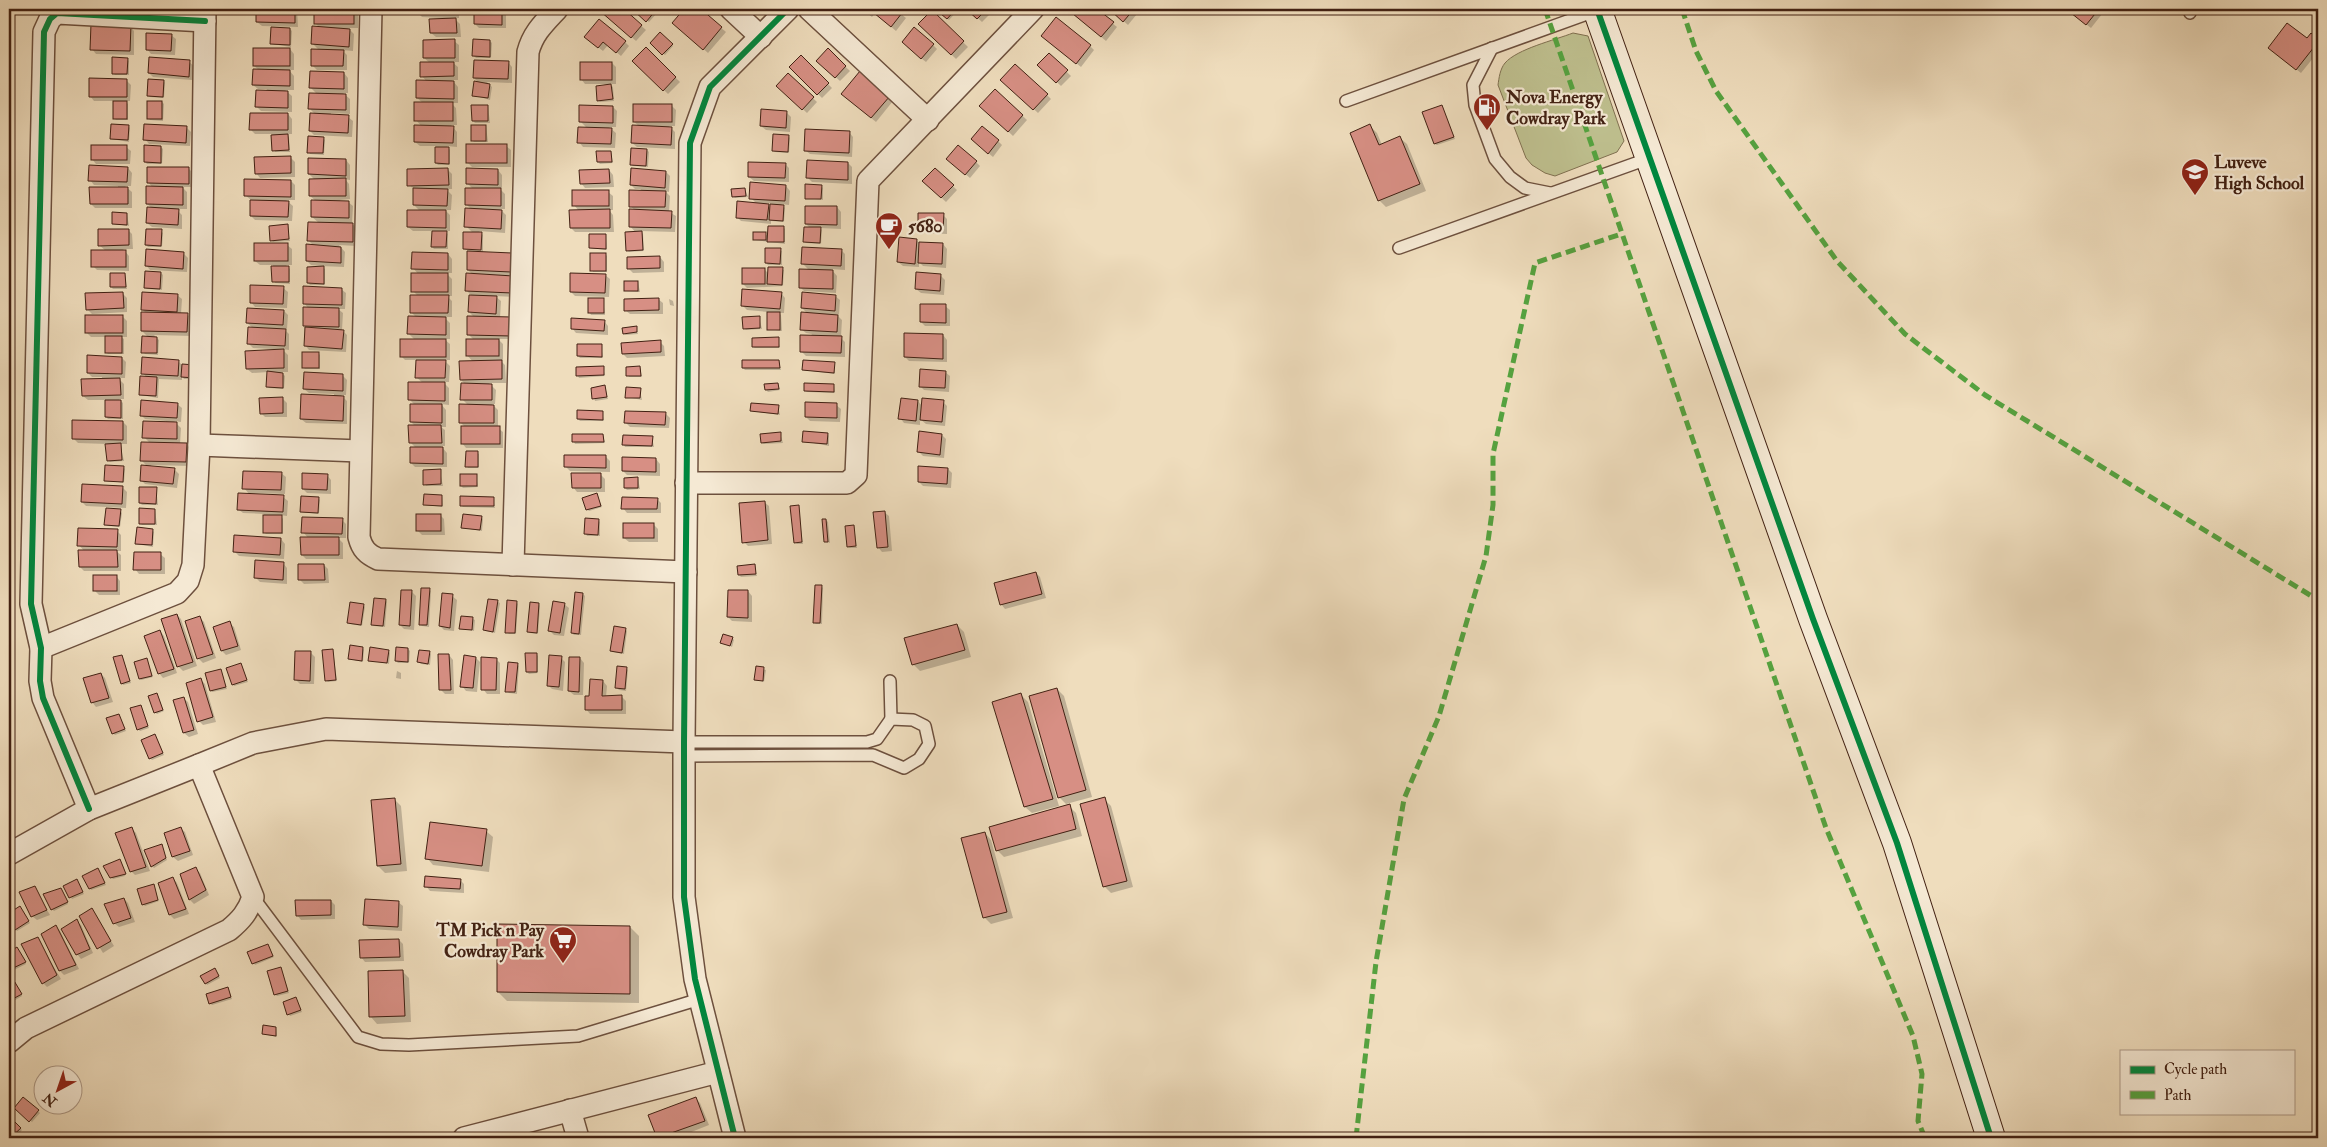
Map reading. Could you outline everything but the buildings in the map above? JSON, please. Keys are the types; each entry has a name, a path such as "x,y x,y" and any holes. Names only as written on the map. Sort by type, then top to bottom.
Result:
{"street":[{"path":"371,9 360,451 359,537 361,546 368,554 378,559 686,572"},
{"path":"513,565 528,52 531,39 536,30 557,9"},
{"path":"731,9 761,37"},
{"path":"735,1138 700,1000 687,930 684,897 690,143 710,87 788,9"},
{"path":"809,9 928,120"},
{"path":"686,483 847,483 856,475 868,181 1032,9"},
{"path":"1597,9 1813,619 1897,843 1991,1138"},
{"path":"40,648 177,593 188,581 192,565 199,445 205,15 57,13 50,19 44,32 31,604 40,648 40,681 43,698 89,809"},
{"path":"199,445 360,451"},
{"path":"9,854 89,809 199,764 253,743 326,729 684,749"},
{"path":"9,1042 26,1028 229,930 245,915 253,897 199,764"},
{"path":"464,1138 718,1072"},
{"path":"570,1110 578,1138"}],"lane":[{"path":"1346,101 1597,9"},
{"path":"1492,48 1473,84 1475,105 1495,159 1510,177 1525,188 1552,193"},
{"path":"1399,248 1650,158"},
{"path":"684,749 867,742 877,739 891,719 890,681"},
{"path":"684,749 873,755 904,768 919,759 929,744 925,726 913,720 891,719"},
{"path":"253,897 358,1037 382,1044 409,1045 578,1036 700,1000"}],"green space":[{"path":"1573,33 1588,36 1624,141 1617,152 1555,176 1545,173 1532,165 1526,158 1498,85 1505,63 1518,53"}],"marked path":[{"path":"1545,9 1826,828 1913,1036 1922,1074 1918,1121 1925,1138"},
{"path":"1682,9 1696,51 1716,91 1837,261 1905,334 1985,395 2318,600"},
{"path":"1356,1138 1376,962 1404,799 1439,716 1486,556 1493,505 1493,454 1535,263 1621,234"}],"cycle path":[{"path":"735,1138 695,979 684,897 690,143 710,87 788,9"},
{"path":"1597,9 1813,619 1897,843 1991,1138"},
{"path":"89,809 43,698 40,681 41,648 31,604 44,32 50,19 57,13 205,21"}],"place":[{"name":"Nova Energy Cowdray Park","path":"1487,131"},
{"name":"Luveve High School","path":"2195,196"},
{"name":"5680","path":"889,250"},
{"name":"TM Pick n Pay Cowdray Park","path":"563,964"}]}
